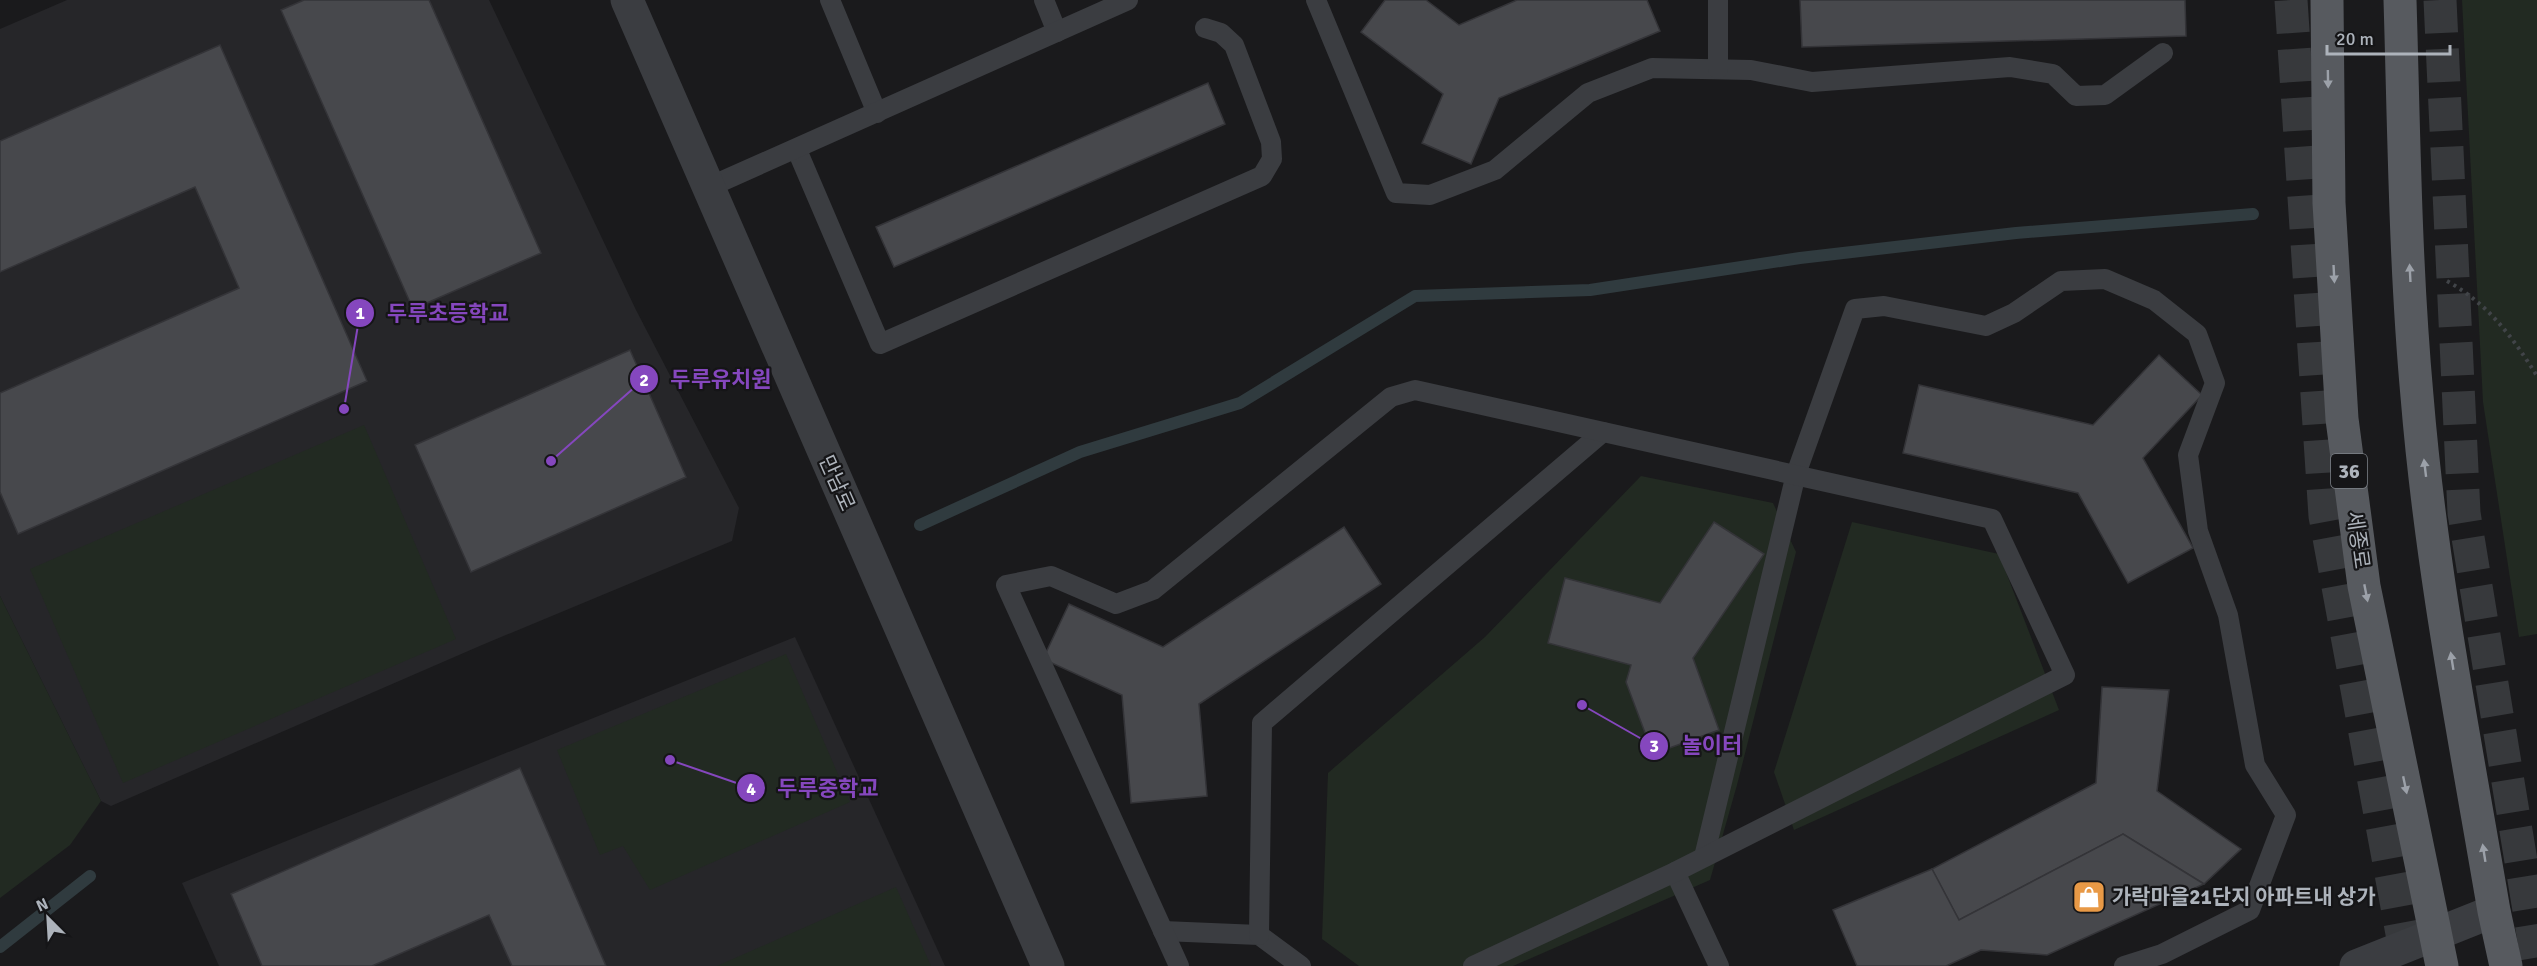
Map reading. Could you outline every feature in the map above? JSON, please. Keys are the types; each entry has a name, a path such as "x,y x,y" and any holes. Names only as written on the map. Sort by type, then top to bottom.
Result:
{"main road":[{"name":"세종로","path":"2327,0 2330,203 2342,419 2364,586 2442,966"},
{"path":"2400,0 2416,396 2437,568 2494,911 2506,966"}],"street":[{"name":"만남로","path":"627,0 1048,966"},
{"path":"2356,966 2494,911"}],"lane":[{"path":"830,0 877,112"},
{"path":"1044,0 1057,32"},
{"path":"709,187 797,150 1128,0"},
{"path":"1316,0 1396,193 1430,195 1495,170 1588,93 1652,68 1751,70 1812,82 2010,67 2053,74 2076,96 2105,95 2163,53"},
{"path":"1718,0 1718,69"},
{"path":"797,150 880,344 1262,176 1272,159 1271,142 1234,45 1221,33 1205,28"},
{"path":"1704,857 1796,474 1855,309 1884,306 1986,326 2014,313 2061,281 2105,279 2154,300 2197,334 2215,383 2188,455 2198,531 2228,615 2254,765 2286,815 2250,910 2162,954 2124,966"},
{"path":"1179,966 1006,585 1051,576 1116,604 1153,590 1392,397 1415,390 1992,519 2065,675 1675,872 1473,966"},
{"path":"1259,935 1262,723 1604,432"},
{"path":"1675,872 1719,966"},
{"path":"1163,931 1259,935 1301,966"}],"path":[{"path":"2409,260 2465,291 2497,318 2537,376"}],"shaded area":[{"path":"67,0 489,0 636,310 739,508 732,541 482,645 111,806 101,801 0,596 0,29"},
{"path":"2462,0 2537,0 2537,634 2519,637 2483,402"},
{"path":"364,425 456,639 123,783 30,569"},
{"path":"1641,476 1773,503 1796,552 1737,785 1710,880 1513,966 1359,966 1322,939 1328,773 1485,637"},
{"path":"1852,522 1999,554 2059,710 1794,830 1774,772"},
{"path":"0,596 101,801 70,845 0,898"},
{"path":"795,637 945,966 219,966 182,883"},
{"path":"786,654 850,802 650,890 623,846 600,855 557,750"},
{"path":"896,887 931,966 717,966"}],"building":[{"path":"304,0 429,0 541,253 413,309 281,10"},
{"path":"1385,0 1426,0 1459,25 1517,0 1647,0 1660,31 1499,98 1471,164 1422,143 1443,94 1361,32"},
{"path":"1800,0 2185,0 2186,36 1802,47"},
{"path":"220,45 367,381 18,534 0,492 0,393 239,288 195,187 0,272 0,141"},
{"path":"1208,83 1225,124 894,267 876,227"},
{"path":"630,350 686,477 471,572 415,445"},
{"path":"2159,355 2202,395 2143,458 2193,548 2128,583 2078,493 1903,453 1919,385 2093,425"},
{"path":"1714,522 1764,554 1693,658 1719,730 1653,754 1626,682 1631,665 1548,643 1565,578 1660,603"},
{"path":"1344,527 1381,584 1199,704 1207,796 1131,803 1122,695 1043,659 1069,604 1163,647"},
{"path":"2102,687 2169,690 2157,791 2241,849 2204,884 2123,834 1959,920 1932,869 2096,783"},
{"path":"520,768 606,966 512,966 489,915 372,966 262,966 231,894"},
{"name":"가락마을21단지 아파트내 상가","path":"2123,834 2204,884 2047,955 1981,950 1946,966 1857,966 1833,910 1932,869 1959,920"}],"waterway":[{"path":"920,525 1080,452 1240,403 1415,296 1590,290 1800,258 2016,233 2253,214"},
{"path":"0,947 90,876"}],"tunnel":[{"path":"2291,0 2325,516 2408,966"},
{"path":"2440,0 2464,513 2537,959"}],"place":[{"name":"두루초등학교","path":"344,409"},
{"name":"두루유치원","path":"551,461"},
{"name":"놀이터","path":"1582,705"},
{"name":"두루중학교","path":"670,760"},
{"name":"가락마을21단지 아파트내 상가","path":"2089,897"}]}
